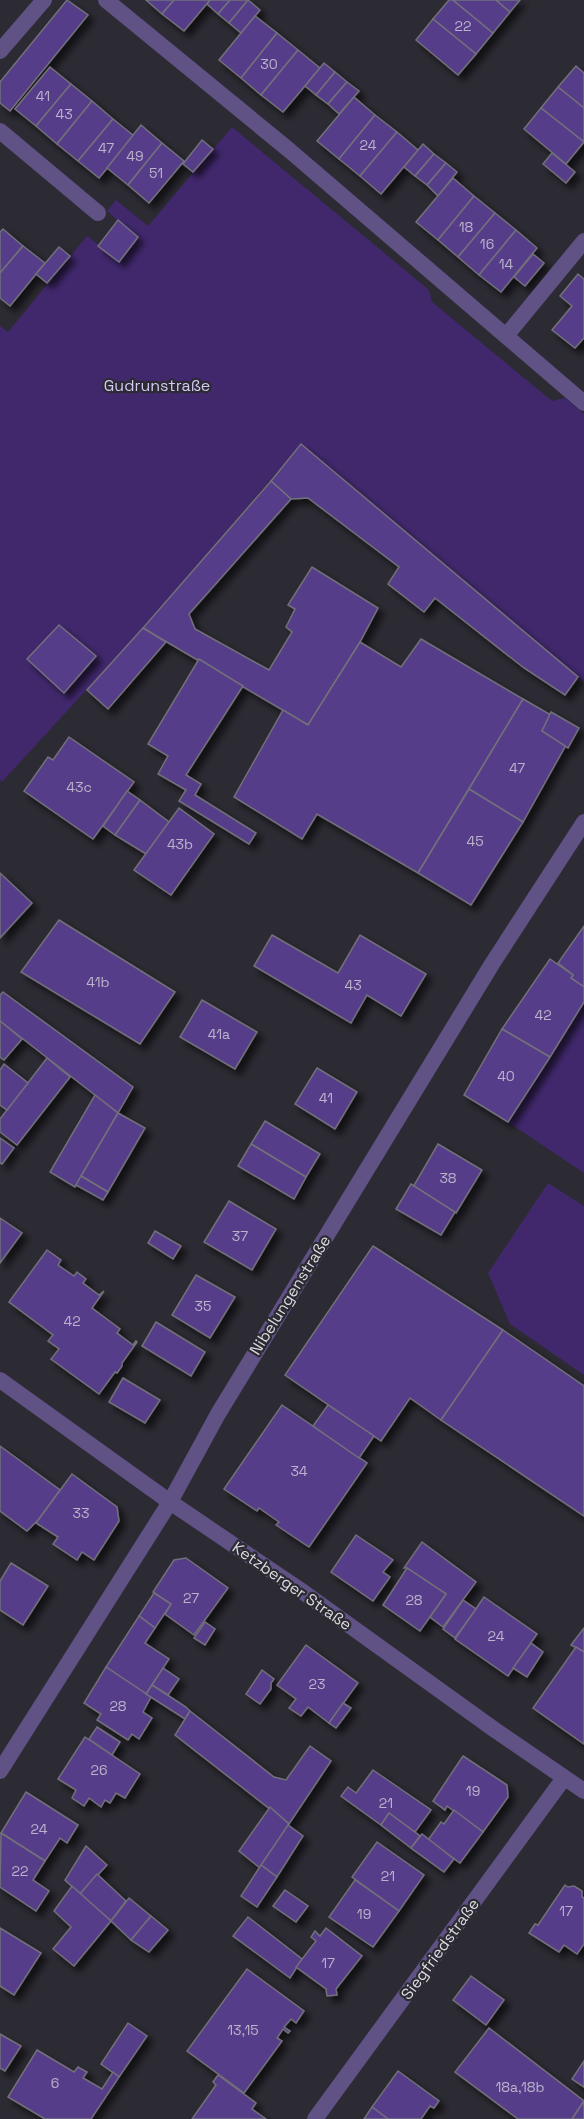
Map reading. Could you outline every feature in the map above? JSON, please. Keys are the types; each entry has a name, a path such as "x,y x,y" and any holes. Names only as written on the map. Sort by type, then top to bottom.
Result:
{"street":[{"path":"0,51 44,0"},
{"path":"106,0 289,150 584,403"},
{"path":"0,131 98,213"},
{"path":"506,336 584,241"},
{"name":"Nibelungenstraße","path":"0,1770 170,1502 230,1394 492,964 584,822"},
{"name":"Ketzberger Straße","path":"0,1380 170,1502 303,1592 584,1791"},
{"name":"Siegfriedstraße","path":"315,2119 564,1778"}],"green space":[{"name":"Gudrunstraße","path":"232,127 429,290 432,302 552,401 565,398 584,414 584,682 301,444 143,628 2,782 0,780 0,326 8,332 87,236 99,245 118,221 107,211 116,200 148,226"},
{"path":"584,1002 584,1173 508,1122"},
{"path":"548,1183 584,1206 584,1375 510,1324 488,1273"}],"building":[{"path":"67,0 88,15 10,111 0,103 0,82"},
{"path":"146,0 174,0 162,14"},
{"path":"174,0 210,0 184,31 162,14"},
{"path":"210,0 230,0 218,14 207,4"},
{"path":"230,0 248,0 229,23 218,14"},
{"path":"248,0 260,10 241,33 229,23"},
{"path":"449,0 453,0 493,33 476,54 433,19"},
{"path":"453,0 496,0 510,12 493,33"},
{"path":"496,0 520,0 510,12"},
{"path":"255,16 277,33 241,78 219,60"},
{"path":"433,19 476,54 458,75 416,40"},
{"path":"277,33 298,50 261,95 241,78"},
{"path":"298,50 320,68 283,112 261,95"},
{"path":"324,63 335,72 316,95 305,86"},
{"path":"576,66 584,73 584,108 558,87"},
{"path":"50,67 71,84 36,126 15,109"},
{"path":"335,72 347,82 328,104 316,95"},
{"path":"347,82 359,91 339,114 328,104"},
{"path":"71,84 92,101 57,144 36,126"},
{"path":"558,87 584,108 584,142 541,108"},
{"path":"354,97 375,115 339,159 317,141"},
{"path":"92,101 113,119 78,161 57,144"},
{"path":"541,108 584,142 566,164 524,129"},
{"path":"375,115 397,132 360,176 339,159"},
{"path":"113,119 134,136 99,178 78,161"},
{"path":"141,125 162,143 128,185 107,168"},
{"path":"397,132 418,150 381,194 360,176"},
{"path":"202,140 213,149 193,172 183,164"},
{"path":"162,143 184,161 149,203 128,185"},
{"path":"423,144 434,154 415,176 404,167"},
{"path":"552,153 575,172 566,183 543,164"},
{"path":"434,154 446,163 427,185 415,176"},
{"path":"446,163 457,172 438,196 427,185"},
{"path":"453,178 474,196 438,240 416,222"},
{"path":"474,196 495,213 458,257 438,240"},
{"path":"495,213 516,230 479,275 458,257"},
{"path":"118,220 138,237 119,262 98,246"},
{"path":"3,229 23,246 0,273 0,232"},
{"path":"516,230 537,248 501,292 479,275"},
{"path":"23,246 45,263 10,306 0,298 0,273"},
{"path":"59,247 70,256 47,283 36,274"},
{"path":"533,254 544,263 525,286 514,277"},
{"path":"578,274 584,279 584,338 575,348 552,330 572,306 560,296"},
{"path":"301,444 578,677 565,695 524,668 435,598 424,612 388,584 399,567 308,498 291,499 271,481"},
{"path":"271,481 291,499 189,614 195,629 269,670 292,632 286,627 295,609 288,605 312,567 378,608 360,642 308,725 143,628"},
{"path":"59,625 96,656 64,693 27,659"},
{"path":"143,628 166,642 108,709 87,690"},
{"path":"421,639 523,699 418,873 317,814 302,839 234,797 283,710 308,725 360,642 401,667"},
{"path":"199,659 243,686 186,775 201,784 195,795 256,833 249,844 179,801 186,790 158,774 168,756 148,744"},
{"path":"523,699 551,715 542,731 566,745 523,822 469,789"},
{"path":"551,712 579,728 568,748 542,731"},
{"path":"69,737 134,782 93,839 24,791 48,757 53,760"},
{"path":"469,789 523,822 471,905 418,873"},
{"path":"127,791 140,800 115,835 103,826"},
{"path":"140,800 169,822 146,854 115,835"},
{"path":"179,808 214,834 171,895 134,870"},
{"path":"0,873 32,903 0,938"},
{"path":"59,920 175,992 140,1044 21,972"},
{"path":"584,926 584,987 571,978 573,975 558,963"},
{"path":"272,935 338,973 360,935 426,974 401,1016 367,995 351,1023 254,966"},
{"path":"550,959 573,975 571,978 584,987 584,1002 550,1057 502,1029"},
{"path":"3,992 133,1087 118,1113 0,1021 0,995"},
{"path":"202,1000 257,1032 235,1069 180,1037"},
{"path":"0,1021 22,1039 4,1060 0,1057"},
{"path":"502,1029 550,1057 508,1122 464,1095"},
{"path":"47,1058 70,1077 17,1145 0,1132 0,1119"},
{"path":"4,1064 28,1083 7,1110 0,1105 0,1070"},
{"path":"317,1068 357,1092 335,1129 295,1104"},
{"path":"95,1095 118,1113 75,1187 50,1172"},
{"path":"118,1113 145,1128 108,1192 81,1176"},
{"path":"265,1121 320,1154 306,1177 251,1144"},
{"path":"0,1138 14,1148 2,1164 0,1163"},
{"path":"251,1144 306,1177 294,1199 238,1166"},
{"path":"438,1144 482,1170 456,1213 413,1187"},
{"path":"81,1176 108,1192 103,1200 76,1185"},
{"path":"411,1184 455,1212 441,1235 396,1209"},
{"path":"229,1201 276,1229 252,1270 204,1242"},
{"path":"0,1218 22,1233 0,1263"},
{"path":"155,1231 181,1246 173,1259 148,1243"},
{"path":"373,1246 503,1330 441,1420 410,1398 381,1441 285,1375"},
{"path":"47,1250 61,1260 58,1265 74,1276 77,1272 86,1279 83,1283 99,1295 104,1291 92,1308 120,1329 117,1333 133,1345 137,1342 117,1373 115,1372 99,1394 51,1359 59,1349 48,1341 53,1335 9,1302"},
{"path":"196,1275 235,1297 210,1338 172,1315"},
{"path":"156,1322 205,1352 191,1376 142,1346"},
{"path":"503,1330 584,1386 584,1516 441,1420"},
{"path":"123,1378 160,1400 145,1423 109,1402"},
{"path":"282,1405 367,1463 309,1547 276,1525 279,1522 259,1508 257,1511 224,1489"},
{"path":"328,1405 374,1436 359,1458 313,1426"},
{"path":"0,1446 60,1490 39,1519 27,1531 0,1511"},
{"path":"72,1474 117,1507 119,1521 94,1560 82,1552 77,1560 53,1544 58,1537 36,1523"},
{"path":"356,1535 393,1560 383,1572 390,1577 373,1601 331,1572"},
{"path":"422,1542 476,1582 443,1627 430,1617 446,1594 404,1568"},
{"path":"186,1558 228,1588 194,1635 165,1614 171,1604 153,1592 174,1560"},
{"path":"11,1563 48,1586 23,1625 0,1610 0,1581"},
{"path":"407,1568 446,1594 420,1631 383,1605"},
{"path":"154,1593 171,1604 155,1628 139,1616"},
{"path":"484,1597 537,1634 508,1676 455,1639"},
{"path":"463,1600 476,1609 455,1638 443,1629"},
{"path":"139,1616 155,1628 145,1643 169,1659 146,1694 106,1667"},
{"path":"205,1622 215,1629 205,1645 194,1638"},
{"path":"584,1628 584,1652 571,1645"},
{"path":"531,1643 543,1652 527,1677 513,1668"},
{"path":"306,1645 358,1683 329,1723 308,1707 301,1716 289,1708 296,1699 277,1685"},
{"path":"576,1647 584,1652 584,1744 533,1708"},
{"path":"106,1667 151,1697 143,1712 152,1718 139,1739 132,1734 128,1740 97,1720 101,1714 84,1703"},
{"path":"163,1668 179,1679 168,1695 152,1685"},
{"path":"262,1670 274,1679 271,1689 260,1704 246,1694"},
{"path":"152,1685 190,1711 185,1719 146,1694"},
{"path":"343,1703 351,1708 336,1728 329,1723"},
{"path":"190,1711 274,1777 286,1780 310,1746 331,1761 289,1824 175,1735"},
{"path":"97,1727 120,1742 112,1755 89,1739"},
{"path":"85,1737 140,1774 125,1798 116,1793 110,1803 105,1800 101,1807 89,1798 84,1806 72,1798 76,1790 58,1779"},
{"path":"463,1756 507,1785 508,1797 483,1832 447,1806 445,1810 433,1801"},
{"path":"373,1770 431,1810 415,1832 389,1813 381,1825 341,1796 348,1787 356,1793"},
{"path":"26,1792 78,1825 67,1843 60,1838 45,1861 1,1833"},
{"path":"270,1807 289,1824 260,1868 239,1851"},
{"path":"454,1810 483,1832 460,1863 428,1840 441,1822 444,1824"},
{"path":"389,1813 420,1836 411,1848 381,1825"},
{"path":"288,1825 303,1836 277,1877 261,1865"},
{"path":"1,1833 45,1861 33,1880 49,1891 36,1911 0,1887"},
{"path":"422,1834 454,1859 444,1872 411,1848"},
{"path":"377,1842 424,1875 399,1911 352,1877"},
{"path":"86,1846 107,1865 80,1894 65,1880"},
{"path":"261,1865 277,1877 257,1907 241,1896"},
{"path":"97,1874 126,1901 111,1921 80,1894"},
{"path":"355,1880 399,1911 373,1947 329,1917"},
{"path":"565,1885 574,1886 582,1891 584,1898 584,1944 577,1954 564,1945 559,1952 529,1933 535,1924 538,1925"},
{"path":"72,1886 111,1921 74,1966 53,1949 71,1927 54,1911"},
{"path":"285,1890 308,1906 296,1922 273,1906"},
{"path":"129,1898 151,1916 131,1940 111,1921"},
{"path":"151,1916 168,1930 149,1952 131,1940"},
{"path":"248,1917 302,1959 290,1978 233,1936"},
{"path":"0,1928 41,1953 14,1995 0,1986"},
{"path":"326,1928 362,1956 336,1989 337,1995 327,1996 326,1989 296,1967 316,1941 311,1937 315,1931 320,1936"},
{"path":"247,1969 304,2011 296,2023 291,2019 284,2027 290,2031 288,2033 283,2029 277,2038 282,2041 244,2093 187,2051"},
{"path":"471,1976 504,2000 486,2025 453,2000"},
{"path":"128,2023 147,2036 119,2077 101,2064"},
{"path":"489,2028 584,2101 572,2119 518,2119 455,2072"},
{"path":"0,2034 21,2046 5,2071 0,2068"},
{"path":"37,2050 74,2072 78,2067 87,2072 83,2078 102,2089 113,2072 119,2077 91,2119 45,2119 8,2097"},
{"path":"584,2061 584,2087 572,2079"},
{"path":"398,2071 439,2101 434,2108 430,2106 421,2119 388,2119 372,2107"},
{"path":"218,2075 256,2103 252,2109 266,2119 192,2119 216,2085 213,2082"},
{"path":"584,2101 584,2119 572,2119"},
{"path":"372,2107 388,2119 364,2119"}]}
